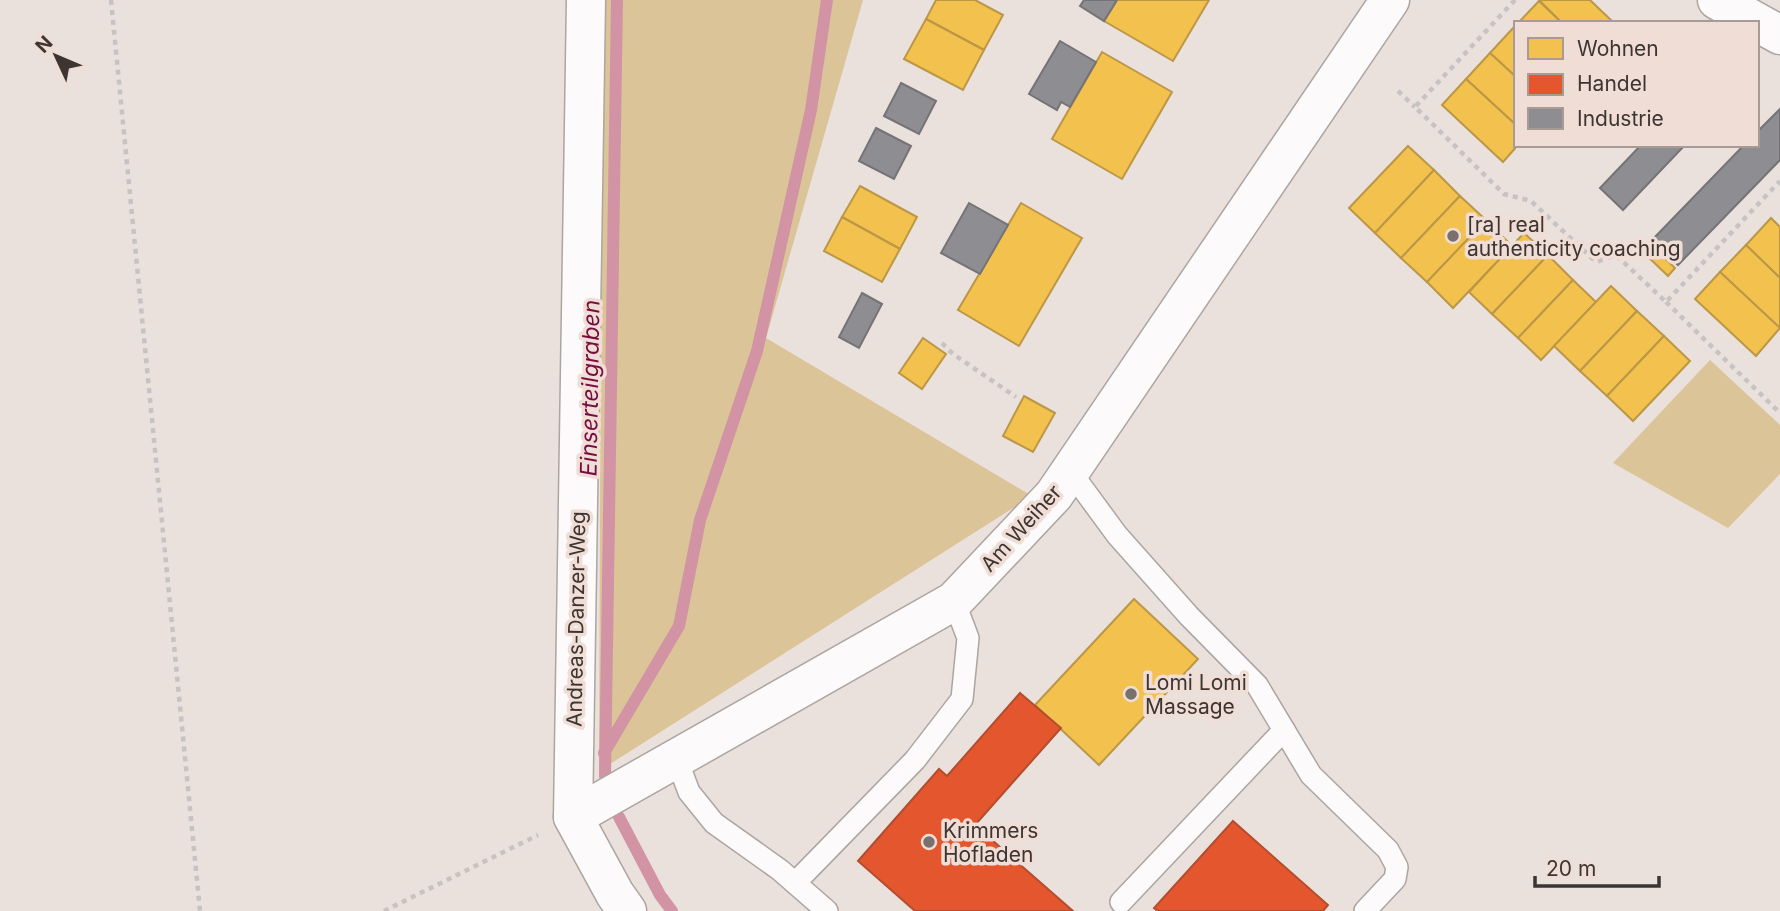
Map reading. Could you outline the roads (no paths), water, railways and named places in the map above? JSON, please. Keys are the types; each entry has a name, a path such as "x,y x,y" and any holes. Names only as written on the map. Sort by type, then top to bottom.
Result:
{"street":[{"name":"Andreas-Danzer-Weg","path":"573,817 586,0"},
{"name":"Am Weiher","path":"573,817 954,601 1054,495 1390,0"},
{"path":"1717,0 1754,21"},
{"path":"1759,24 1780,36"},
{"path":"573,817 627,911"}],"lane":[{"path":"1070,471 1117,535 1189,616 1257,685 1311,775 1388,850 1397,867 1395,879 1365,911"},
{"path":"795,883 915,761 962,698 968,638 954,601"},
{"path":"1121,902 1284,730"},
{"path":"677,760 689,792 714,823 795,883 827,911"}],"waterway":[{"name":"Einserteilgraben","path":"605,776 617,0"},
{"path":"604,753 679,626 700,520 757,351 811,110 827,0"},
{"name":"Einserteilgraben","path":"619,817 660,895 672,911"}],"place":[{"name":"[ra] real authenticity coaching","path":"1453,236"},
{"name":"Lomi Lomi Massage","path":"1131,694"},
{"name":"Krimmers Hofladen","path":"929,842"}]}
